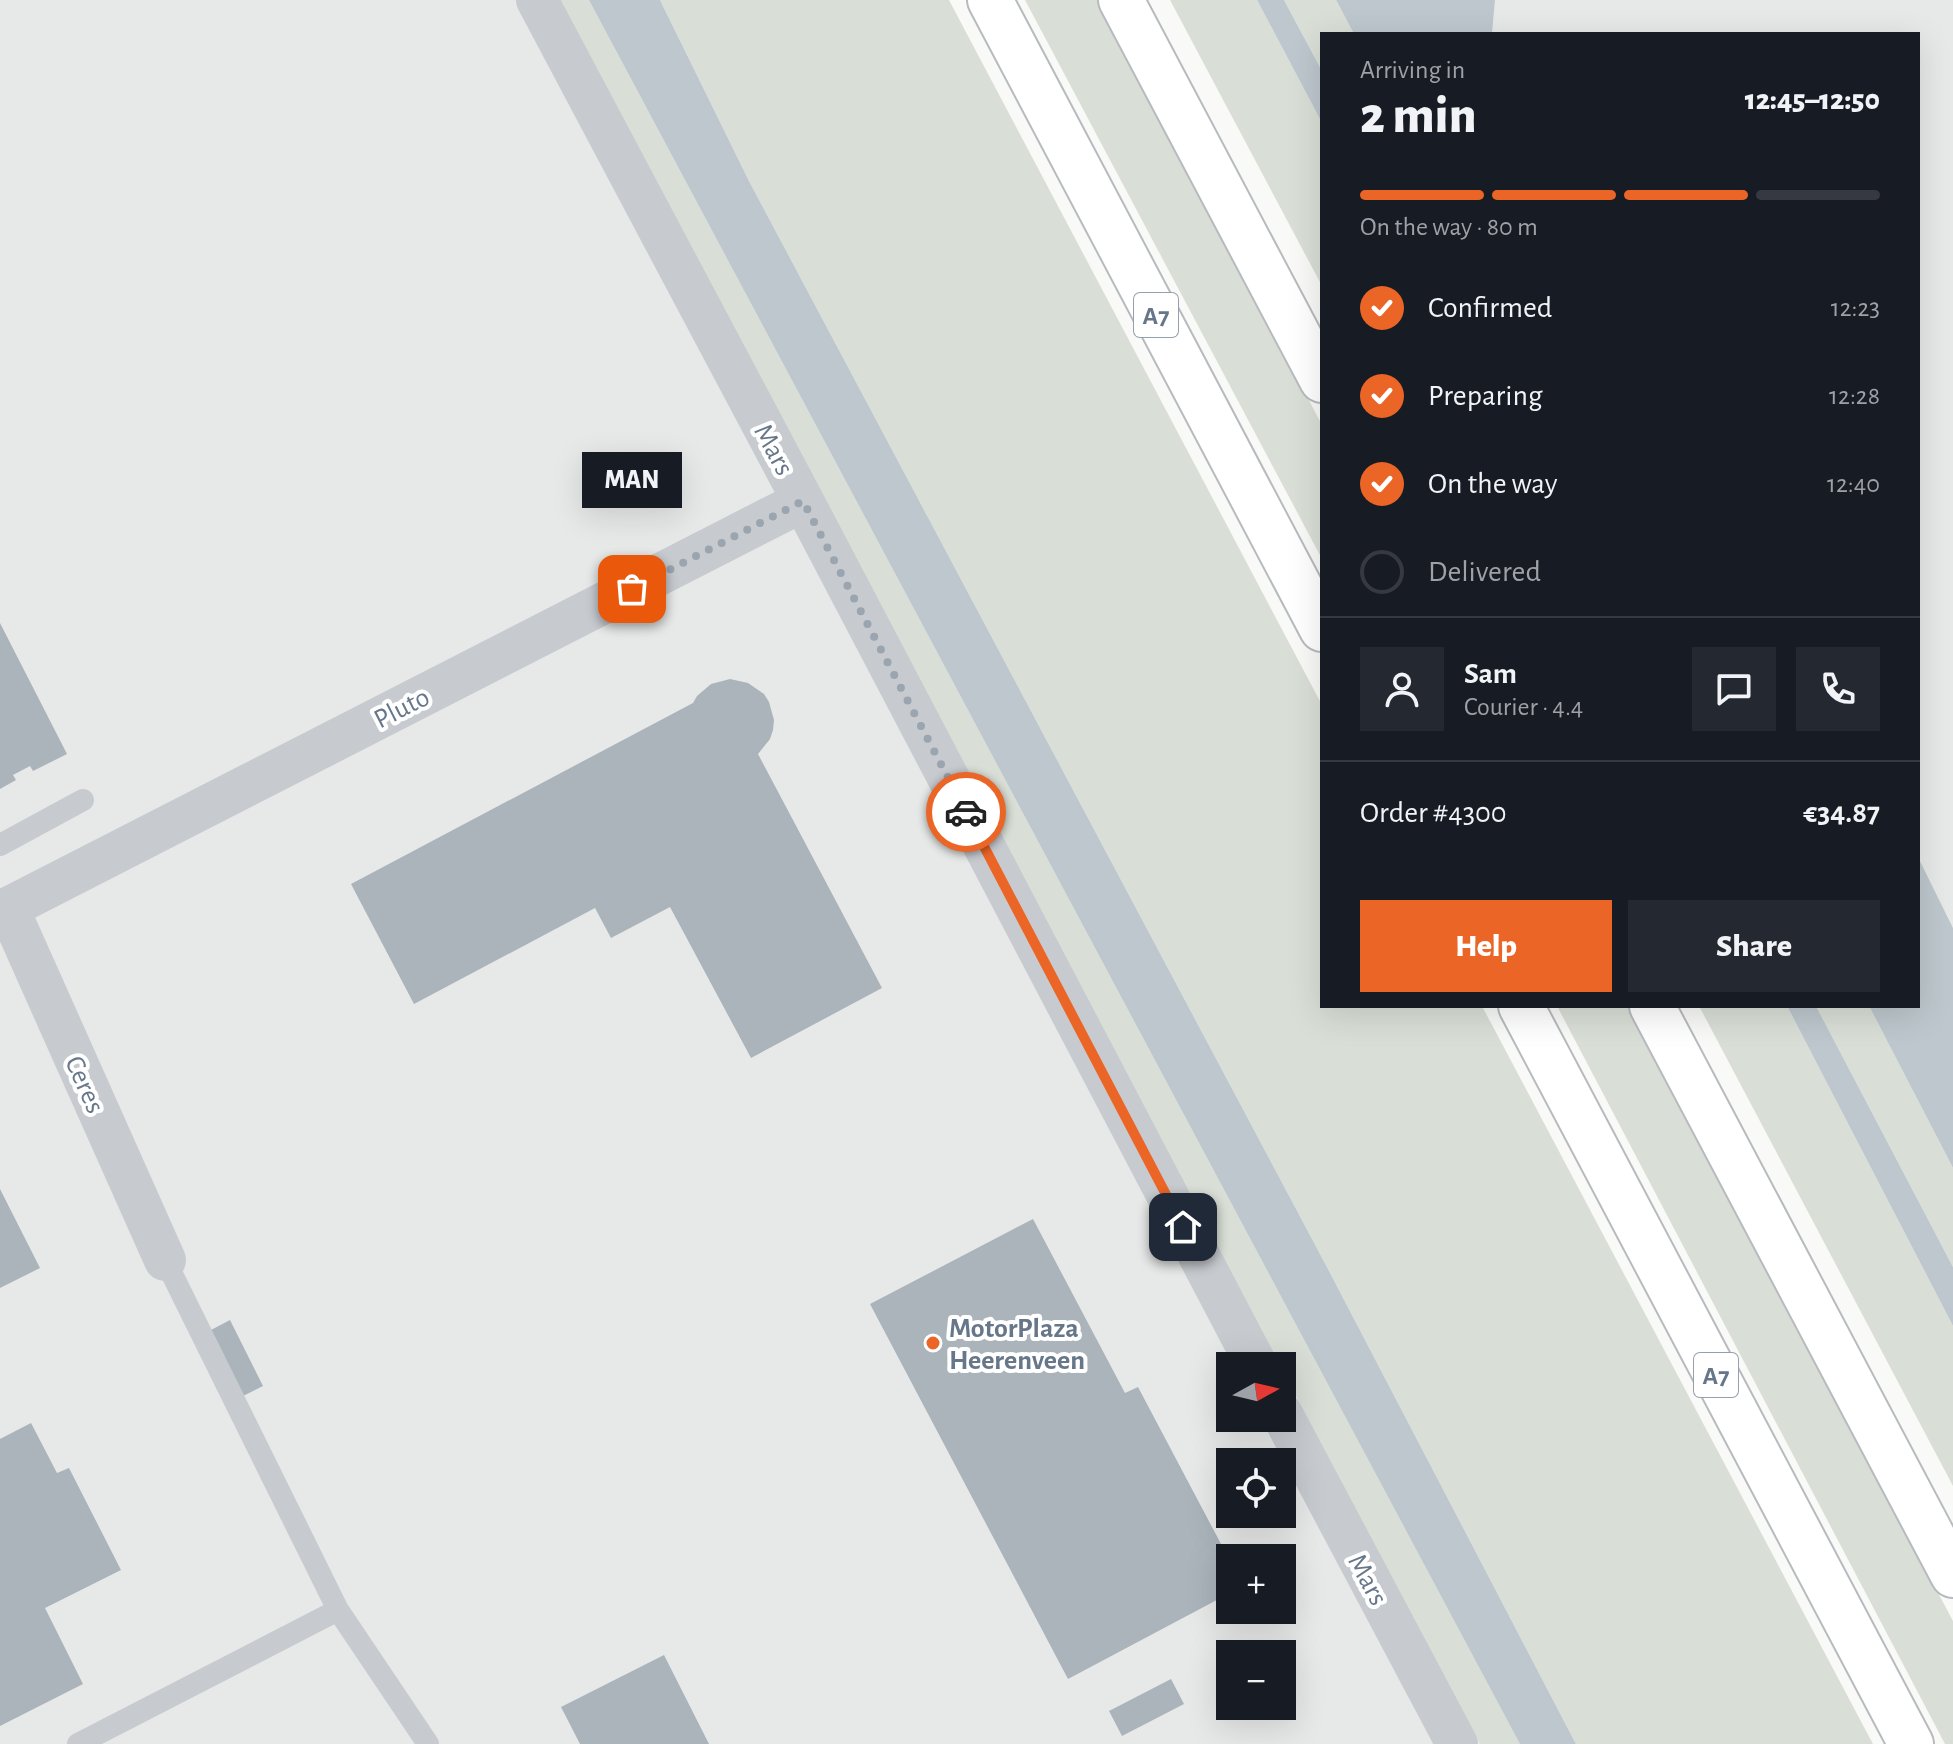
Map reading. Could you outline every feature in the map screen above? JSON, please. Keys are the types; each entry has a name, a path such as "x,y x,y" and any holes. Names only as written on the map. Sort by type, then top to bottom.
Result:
{"highway":[{"name":"A7","path":"990,0 1320,625"},
{"path":"1121,0 1320,376"},
{"name":"A7","path":"1522,1008 1911,1744"},
{"path":"1653,1008 1953,1575"}],"street":[{"name":"Mars","path":"537,0 1250,1352"},
{"name":"Pluto","path":"3,905 803,501"},
{"name":"Ceres","path":"3,905 165,1260"},
{"name":"Mars","path":"1292,1432 1457,1744"}],"lane":[{"path":"0,845 83,800"},
{"path":"165,1260 338,1610 428,1744"},
{"path":"78,1744 338,1610"}],"shaded area":[{"path":"0,0 622,0 1546,1744 0,1744"},
{"path":"559,0 589,0 1520,1744 1480,1744 1296,1396 1296,1352 1273,1352"},
{"path":"589,0 660,0 749,181 1328,1269 1576,1744 1520,1744"},
{"path":"660,0 949,0 1320,701 1320,1008 1483,1008 1873,1744 1576,1744 1328,1269 749,181"},
{"path":"1025,0 1098,0 1103,9 1320,421 1320,555"},
{"path":"1170,0 1257,0 1320,119 1320,282"},
{"path":"1257,0 1284,0 1320,67 1320,119"},
{"path":"1284,0 1336,0 1353,32 1320,32 1320,67"},
{"path":"1336,0 1495,0 1492,32 1353,32"},
{"path":"1495,0 1953,0 1953,928 1920,861 1920,32 1492,32"},
{"path":"1920,861 1953,928 1953,1168 1870,1008 1920,1008"},
{"path":"1558,1008 1629,1008 1953,1621 1953,1744 1945,1744"},
{"path":"1700,1008 1788,1008 1953,1326 1953,1486"},
{"path":"1788,1008 1817,1008 1953,1267 1953,1326"},
{"path":"1817,1008 1870,1008 1953,1168 1953,1267"}],"building":[{"path":"0,623 67,754 33,771 30,766 13,775 16,780 0,789"},
{"path":"730,679 748,683 764,694 769,702 774,720 773,730 758,754 882,988 751,1058 670,907 611,938 595,908 414,1004 351,884 693,703 711,684"},
{"path":"0,1189 40,1268 0,1288"},
{"path":"1033,1219 1125,1393 1138,1387 1221,1544 1216,1544 1216,1600 1068,1679 870,1304"},
{"path":"230,1320 263,1386 243,1396 211,1330"},
{"path":"31,1423 57,1473 69,1468 121,1570 45,1608 83,1684 0,1726 0,1439"},
{"path":"664,1655 709,1744 580,1744 561,1707"},
{"path":"1171,1679 1184,1704 1122,1736 1109,1711"}],"way so far":[{"path":"632,589 803,501 966,812"}],"place":[{"name":"MAN","path":"632,589"},
{"name":"MotorPlaza Heerenveen","path":"933,1343"}],"route":[{"path":"966,812 1183,1227"}]}
